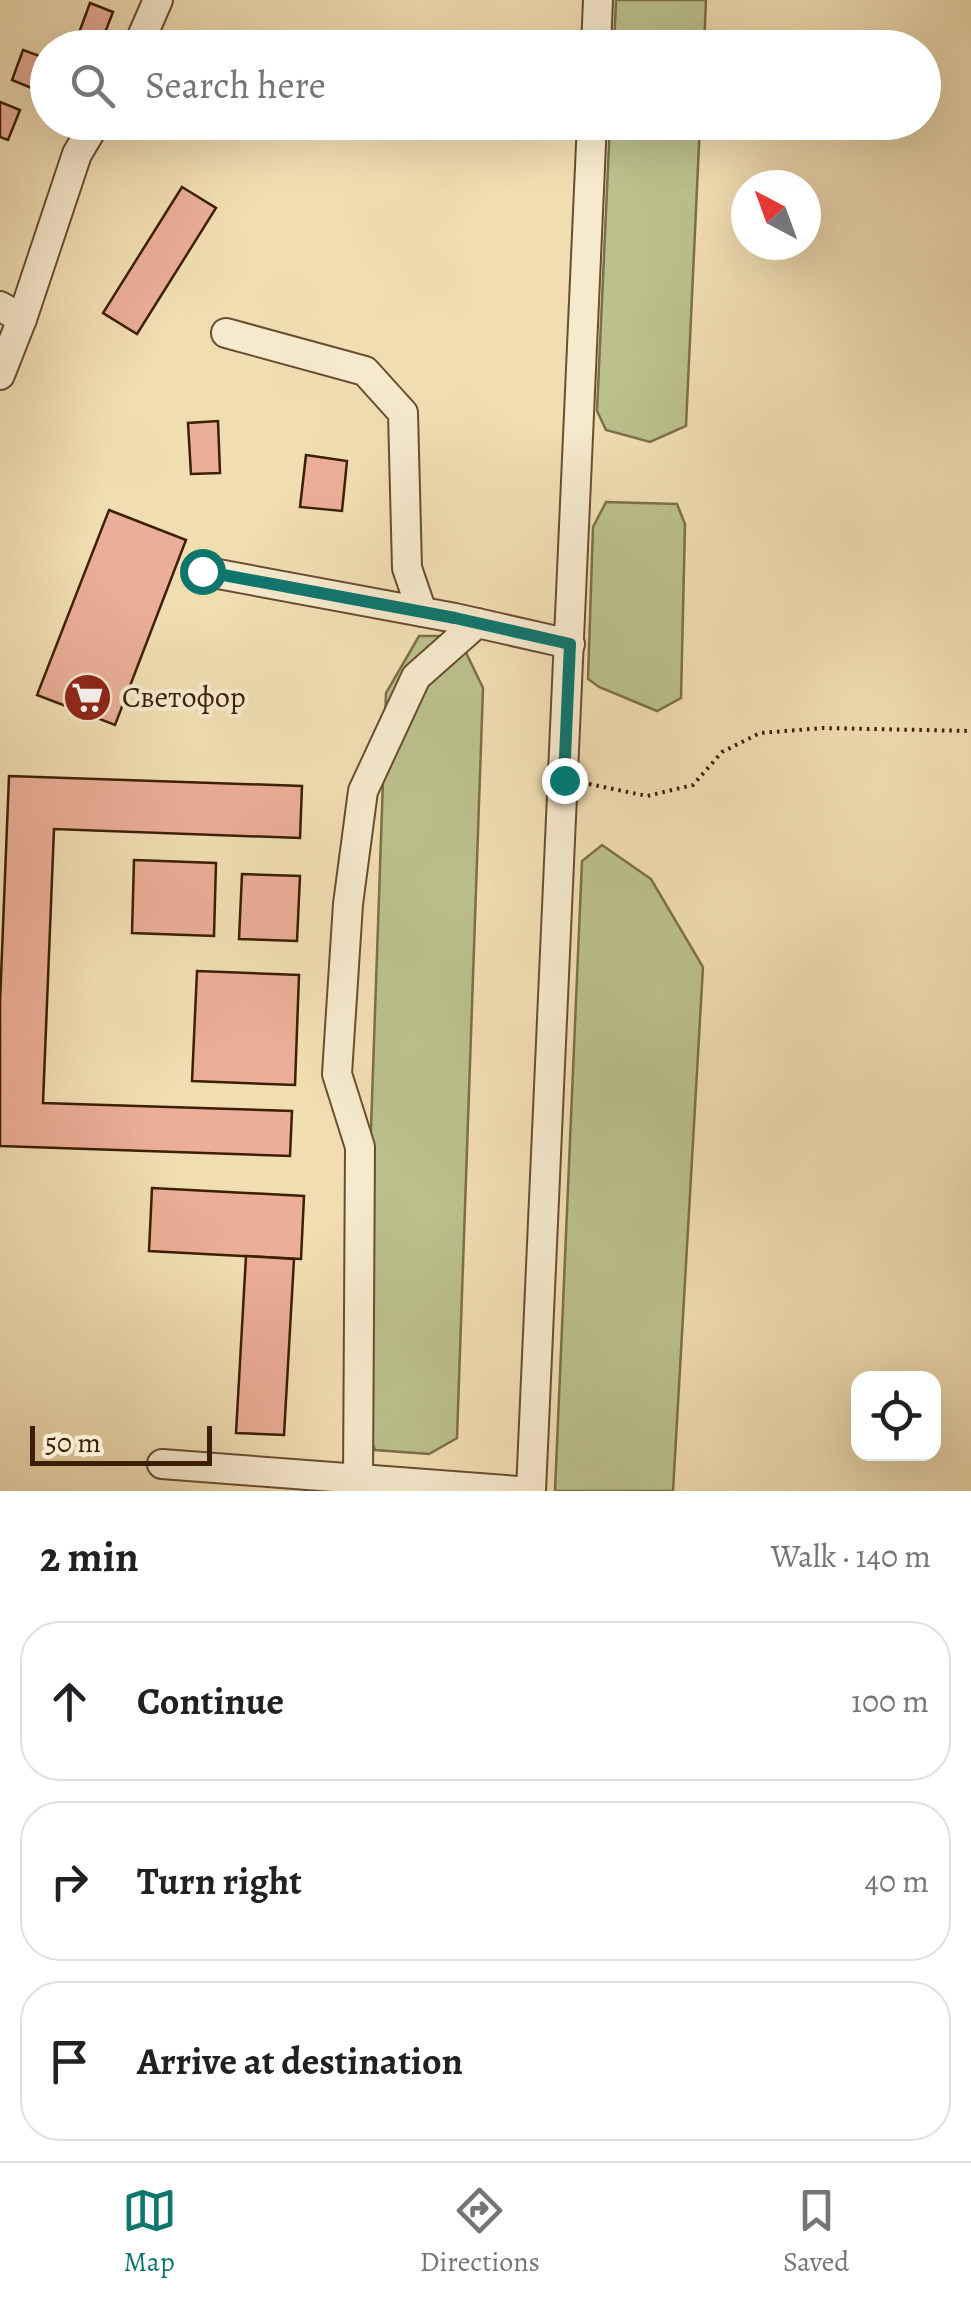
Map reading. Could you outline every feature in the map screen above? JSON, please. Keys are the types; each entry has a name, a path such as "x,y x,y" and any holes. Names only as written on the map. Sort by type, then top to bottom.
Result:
{"street":[{"path":"145,30 158,0"},
{"path":"597,30 598,0"},
{"path":"0,375 11,313 85,140"},
{"path":"531,1491 591,140"},
{"path":"226,334 365,370 403,414 406,568 422,612"},
{"path":"202,571 570,644"},
{"path":"358,1479 360,1146 337,1074 348,904 363,791 416,677 477,623"},
{"path":"162,1464 518,1491"}],"path":[{"path":"564,780 647,796 693,785 722,752 760,733 823,728 971,731"}],"green space":[{"path":"616,0 706,0 705,30 615,30"},
{"path":"609,140 699,140 686,426 650,442 606,430 597,411"},
{"path":"606,502 677,504 685,524 681,698 657,711 588,679 593,527"},
{"path":"419,636 458,636 483,688 457,1438 429,1454 375,1450 361,1419 386,693"},
{"path":"602,845 651,879 703,967 673,1491 555,1491 582,861"}],"building":[{"path":"90,3 113,12 106,30 80,30"},
{"path":"23,50 30,53 30,87 12,80"},
{"path":"0,102 20,110 8,140 0,137"},
{"path":"182,187 216,208 137,334 103,313"},
{"path":"218,421 220,473 191,474 188,423"},
{"path":"306,455 347,461 342,511 300,507"},
{"path":"109,510 186,540 115,725 37,695"},
{"path":"9,776 302,786 300,838 54,829 43,1103 292,1111 290,1156 0,1146 0,1002"},
{"path":"134,860 216,863 214,936 132,933"},
{"path":"242,874 300,876 297,941 239,939"},
{"path":"197,971 299,975 295,1085 192,1081"},
{"path":"152,1188 304,1196 301,1259 149,1251"},
{"path":"246,1256 294,1259 284,1435 236,1433"}],"place":[{"name":"Светофор","path":"87,697"}],"route":[{"path":"202,571 455,618 570,644 564,780"}]}
